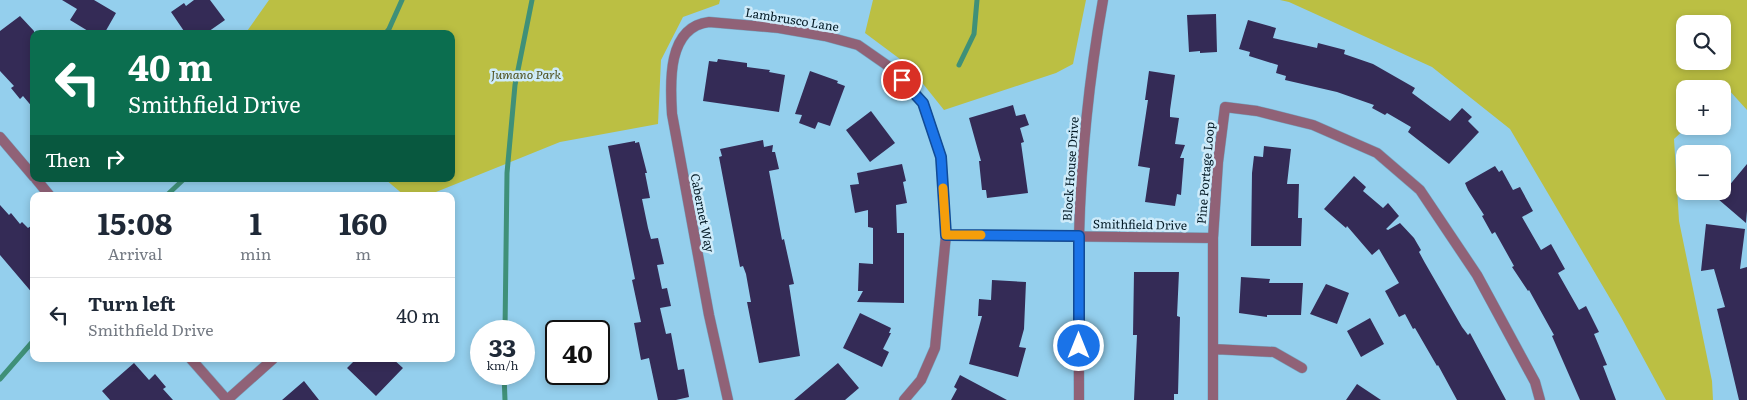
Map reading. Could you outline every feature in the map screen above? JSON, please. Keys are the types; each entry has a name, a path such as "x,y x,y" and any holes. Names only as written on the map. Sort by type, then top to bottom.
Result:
{"street":[{"name":"Block House Drive","path":"1079,400 1079,236 1086,118 1093,55 1103,0"},
{"name":"Lambrusco Lane","path":"688,33 699,23 709,22 779,28 816,34 858,45 891,68 923,103 941,157 946,235 935,348 921,380 904,400"},
{"name":"Cabernet Way","path":"688,33 679,42 672,66 670,86 672,114 709,315 728,400"},
{"name":"Pine Portage Loop","path":"1213,400 1213,238 1218,162 1225,107 1257,111 1313,125 1377,152 1420,190 1477,275 1535,382 1540,400"},
{"path":"0,137 30,172"},
{"path":"38,182 47,192"},
{"name":"Smithfield Drive","path":"946,235 1213,238"},
{"path":"1213,349 1274,352 1302,368"},
{"path":"194,362 227,400 270,362"}],"green space":[{"name":"Jumano Park","path":"269,0 720,0 719,4 683,17 661,60 658,124 560,142 436,192 400,192 389,182 455,182 455,30 248,30"},
{"path":"873,0 1086,0 1073,64 1056,73 944,110 908,65 865,33"},
{"path":"1280,0 1747,0 1747,110 1731,92 1731,80 1676,80 1676,135 1678,135 1674,139 1676,200 1678,200 1679,221 1712,381 1713,400 1666,400 1621,317 1510,129 1432,67 1289,2"}],"building":[{"path":"62,0 94,0 116,13 106,30 86,30 70,20 77,9"},
{"path":"194,0 210,0 225,20 211,30 183,30 171,12 184,3 186,6"},
{"path":"1216,14 1217,52 1189,52 1187,15"},
{"path":"20,16 33,30 30,30 30,104 23,96 20,99 11,88 14,86 0,71 0,31"},
{"path":"1248,20 1276,28 1273,38 1317,48 1318,43 1345,50 1344,54 1373,64 1415,88 1412,93 1450,121 1462,108 1472,117 1468,121 1479,132 1449,164 1408,132 1411,127 1387,113 1385,115 1372,108 1374,105 1337,92 1285,80 1286,76 1276,73 1278,65 1249,56 1250,52 1239,49"},
{"path":"718,59 747,63 747,67 770,70 769,72 785,75 779,112 703,101 709,61 717,62"},
{"path":"810,71 838,81 837,83 845,86 830,126 818,122 815,129 799,123 802,115 795,114"},
{"path":"1149,71 1175,75 1170,117 1179,118 1175,144 1185,145 1180,158 1184,158 1181,195 1177,194 1175,206 1145,202 1150,168 1138,166 1148,100 1145,100"},
{"path":"1013,105 1016,116 1025,114 1029,125 1020,128 1024,142 1021,143 1028,193 987,198 986,190 982,190 979,161 981,161 969,118"},
{"path":"871,111 895,143 870,162 846,130"},
{"path":"763,140 764,147 773,145 772,152 775,152 779,169 769,171 782,240 784,239 794,284 789,285 800,356 759,363 747,302 751,302 746,274 743,266 740,267 719,157 722,156 720,149"},
{"path":"635,141 635,143 639,142 647,173 645,173 650,198 642,199 648,228 651,239 658,238 664,264 657,265 662,289 667,288 671,306 660,308 666,334 671,333 678,370 684,369 689,397 676,400 658,400 649,358 641,360 634,323 641,322 632,280 635,279 608,146"},
{"path":"1264,146 1291,149 1287,184 1299,184 1298,218 1302,218 1301,246 1251,246 1254,156 1263,157"},
{"path":"902,164 906,181 903,182 907,203 896,205 897,233 904,233 904,303 857,302 863,291 858,291 859,263 873,264 873,228 868,227 868,210 855,213 850,185 859,184 857,173"},
{"path":"1747,164 1746,223 1719,200 1731,200 1731,183"},
{"path":"1495,166 1499,172 1502,170 1513,190 1520,187 1533,211 1522,217 1541,250 1551,244 1565,269 1558,273 1579,310 1586,306 1599,332 1594,334 1607,365 1603,366 1616,400 1580,400 1552,336 1554,335 1529,290 1512,267 1514,266 1495,232 1492,234 1482,216 1484,215 1468,190 1465,183"},
{"path":"1354,176 1366,187 1363,191 1383,208 1388,203 1399,216 1386,229 1388,230 1400,223 1414,238 1421,250 1419,252 1425,263 1462,327 1468,335 1470,333 1506,400 1457,400 1415,328 1413,329 1405,314 1399,317 1385,291 1399,283 1379,249 1372,255 1347,226 1346,228 1324,209"},
{"path":"0,205 9,215 11,213 20,224 22,222 28,228 30,227 30,290 0,255"},
{"path":"1706,224 1745,229 1740,269 1747,267 1747,400 1739,400 1717,309 1725,307 1714,269 1701,271"},
{"path":"1134,272 1179,272 1177,316 1180,317 1178,394 1174,394 1174,400 1134,400 1137,335 1133,335"},
{"path":"1241,277 1270,279 1269,283 1303,283 1301,315 1267,315 1267,317 1239,313"},
{"path":"992,280 1026,282 1024,329 1019,347 1026,348 1018,377 969,364 982,316 978,316 979,299 991,300"},
{"path":"1326,284 1349,293 1337,324 1310,314"},
{"path":"860,313 891,328 889,333 891,333 883,349 889,352 882,367 843,348"},
{"path":"1370,318 1384,344 1361,357 1347,331"},
{"path":"353,362 396,362 403,368 376,396 347,368"},
{"path":"134,363 149,380 155,374 166,387 163,389 173,400 110,400 102,391"},
{"path":"838,363 859,388 845,400 794,400"},
{"path":"960,375 1007,400 951,400 957,389 954,387"},
{"path":"304,381 319,400 282,400"},
{"path":"1357,384 1381,400 1346,400"}],"waterway":[{"path":"388,30 402,0"},
{"path":"505,320 507,173 515,85 532,0"},
{"path":"959,65 974,34 977,0"},
{"path":"170,192 181,182"},
{"path":"0,379 30,345"},
{"path":"504,385 505,400"}],"slow traffic":[{"path":"943,188 946,235 981,235"}],"route":[{"path":"902,80 923,103 941,157 946,235 1079,236 1079,346"}]}
